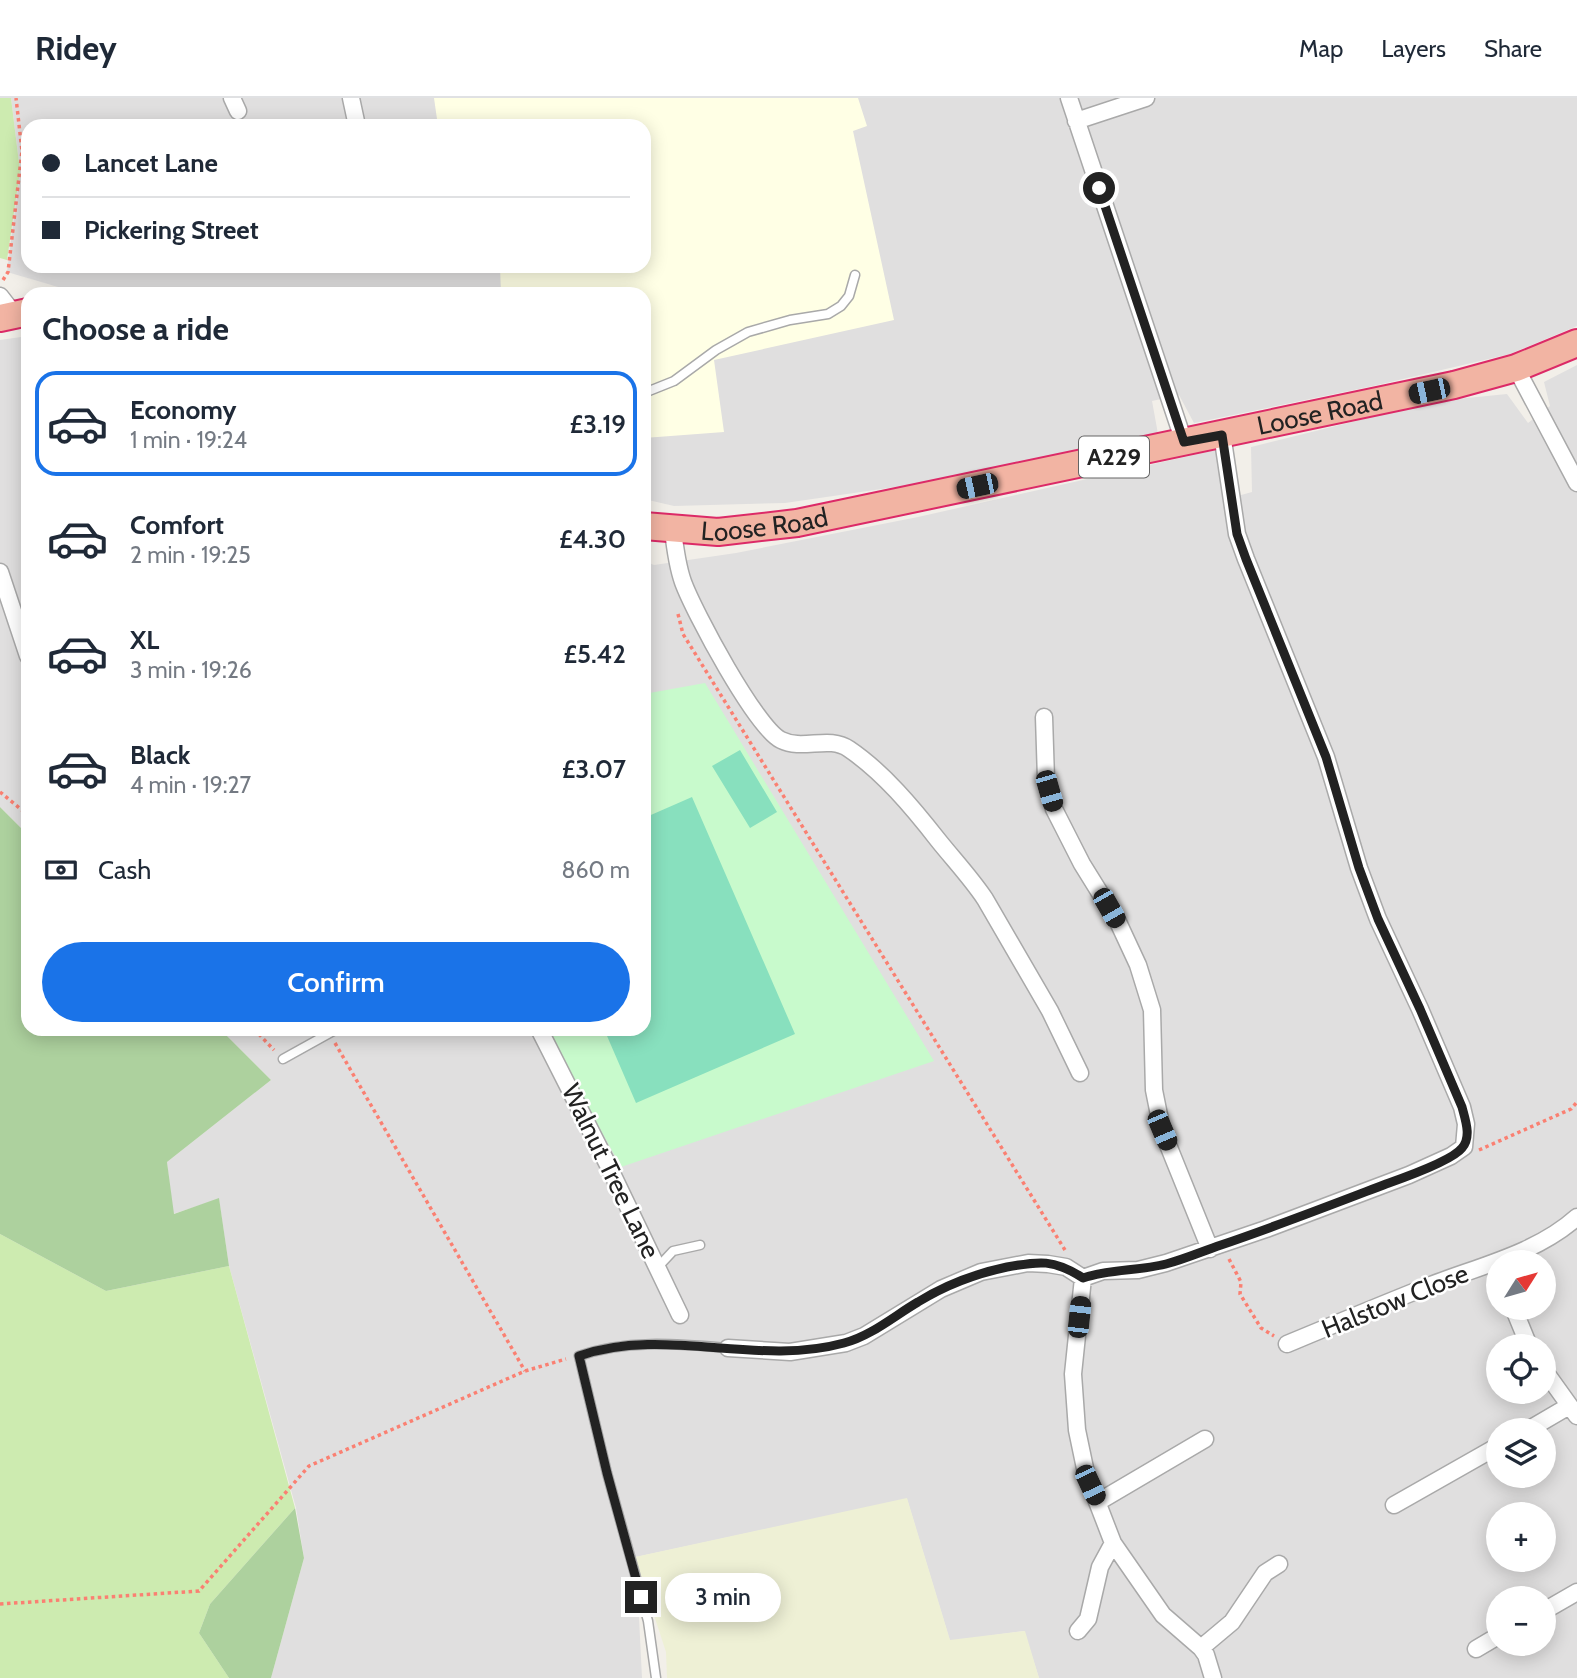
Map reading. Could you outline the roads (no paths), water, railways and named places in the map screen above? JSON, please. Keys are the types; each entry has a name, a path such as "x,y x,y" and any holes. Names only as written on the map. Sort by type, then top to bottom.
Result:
{"highway":[{"name":"Loose Road","path":"651,527 718,532 797,523 1454,385 1516,368 1577,344"}],"street":[{"path":"351,98 356,119"},
{"path":"1069,98 1184,442"},
{"path":"1076,121 1146,98"},
{"path":"1516,368 1577,484"},
{"path":"1083,1278 1103,1271 1138,1270 1166,1264 1216,1247 1409,1175 1451,1156 1464,1147 1466,1124 1462,1107 1378,919 1359,868 1326,757 1237,534 1222,435"},
{"path":"673,530 676,557 685,586 729,671 759,718 777,738 790,744 833,743 844,746 904,797 985,899 1050,1011 1080,1073"},
{"path":"0,572 21,635"},
{"path":"1044,717 1046,779 1054,809 1082,864 1118,922 1138,965 1152,1010 1153,1079 1162,1130 1216,1247"},
{"name":"Walnut Tree Lane","path":"542,1036 680,1315"},
{"name":"Halstow Close","path":"1525,1250 1556,1233 1577,1217"},
{"path":"728,1348 790,1352 846,1343 863,1336 941,1289 981,1272 1028,1263 1048,1264 1066,1267 1083,1278"},
{"name":"Halstow Close","path":"1287,1344 1432,1284 1486,1269"},
{"path":"1083,1278 1073,1374 1074,1403 1086,1473 1113,1543 1163,1615 1201,1648 1213,1678"},
{"path":"1556,1387 1573,1411 1556,1418"},
{"path":"1098,1502 1205,1439"},
{"path":"1394,1505 1486,1454"},
{"path":"1078,1631 1088,1619 1100,1567 1113,1543"},
{"path":"1201,1648 1232,1622 1265,1573 1279,1564"},
{"path":"1556,1604 1577,1592"},
{"path":"1476,1649 1486,1643"}],"lane":[{"path":"651,390 674,381 716,350 748,332 790,320 828,314 841,306 849,296 855,275"},
{"path":"283,1059 324,1036"},
{"path":"658,1267 673,1251 699,1245"},
{"path":"656,1678 648,1621 607,1473 579,1356 615,1347 661,1345 728,1348"}]}
